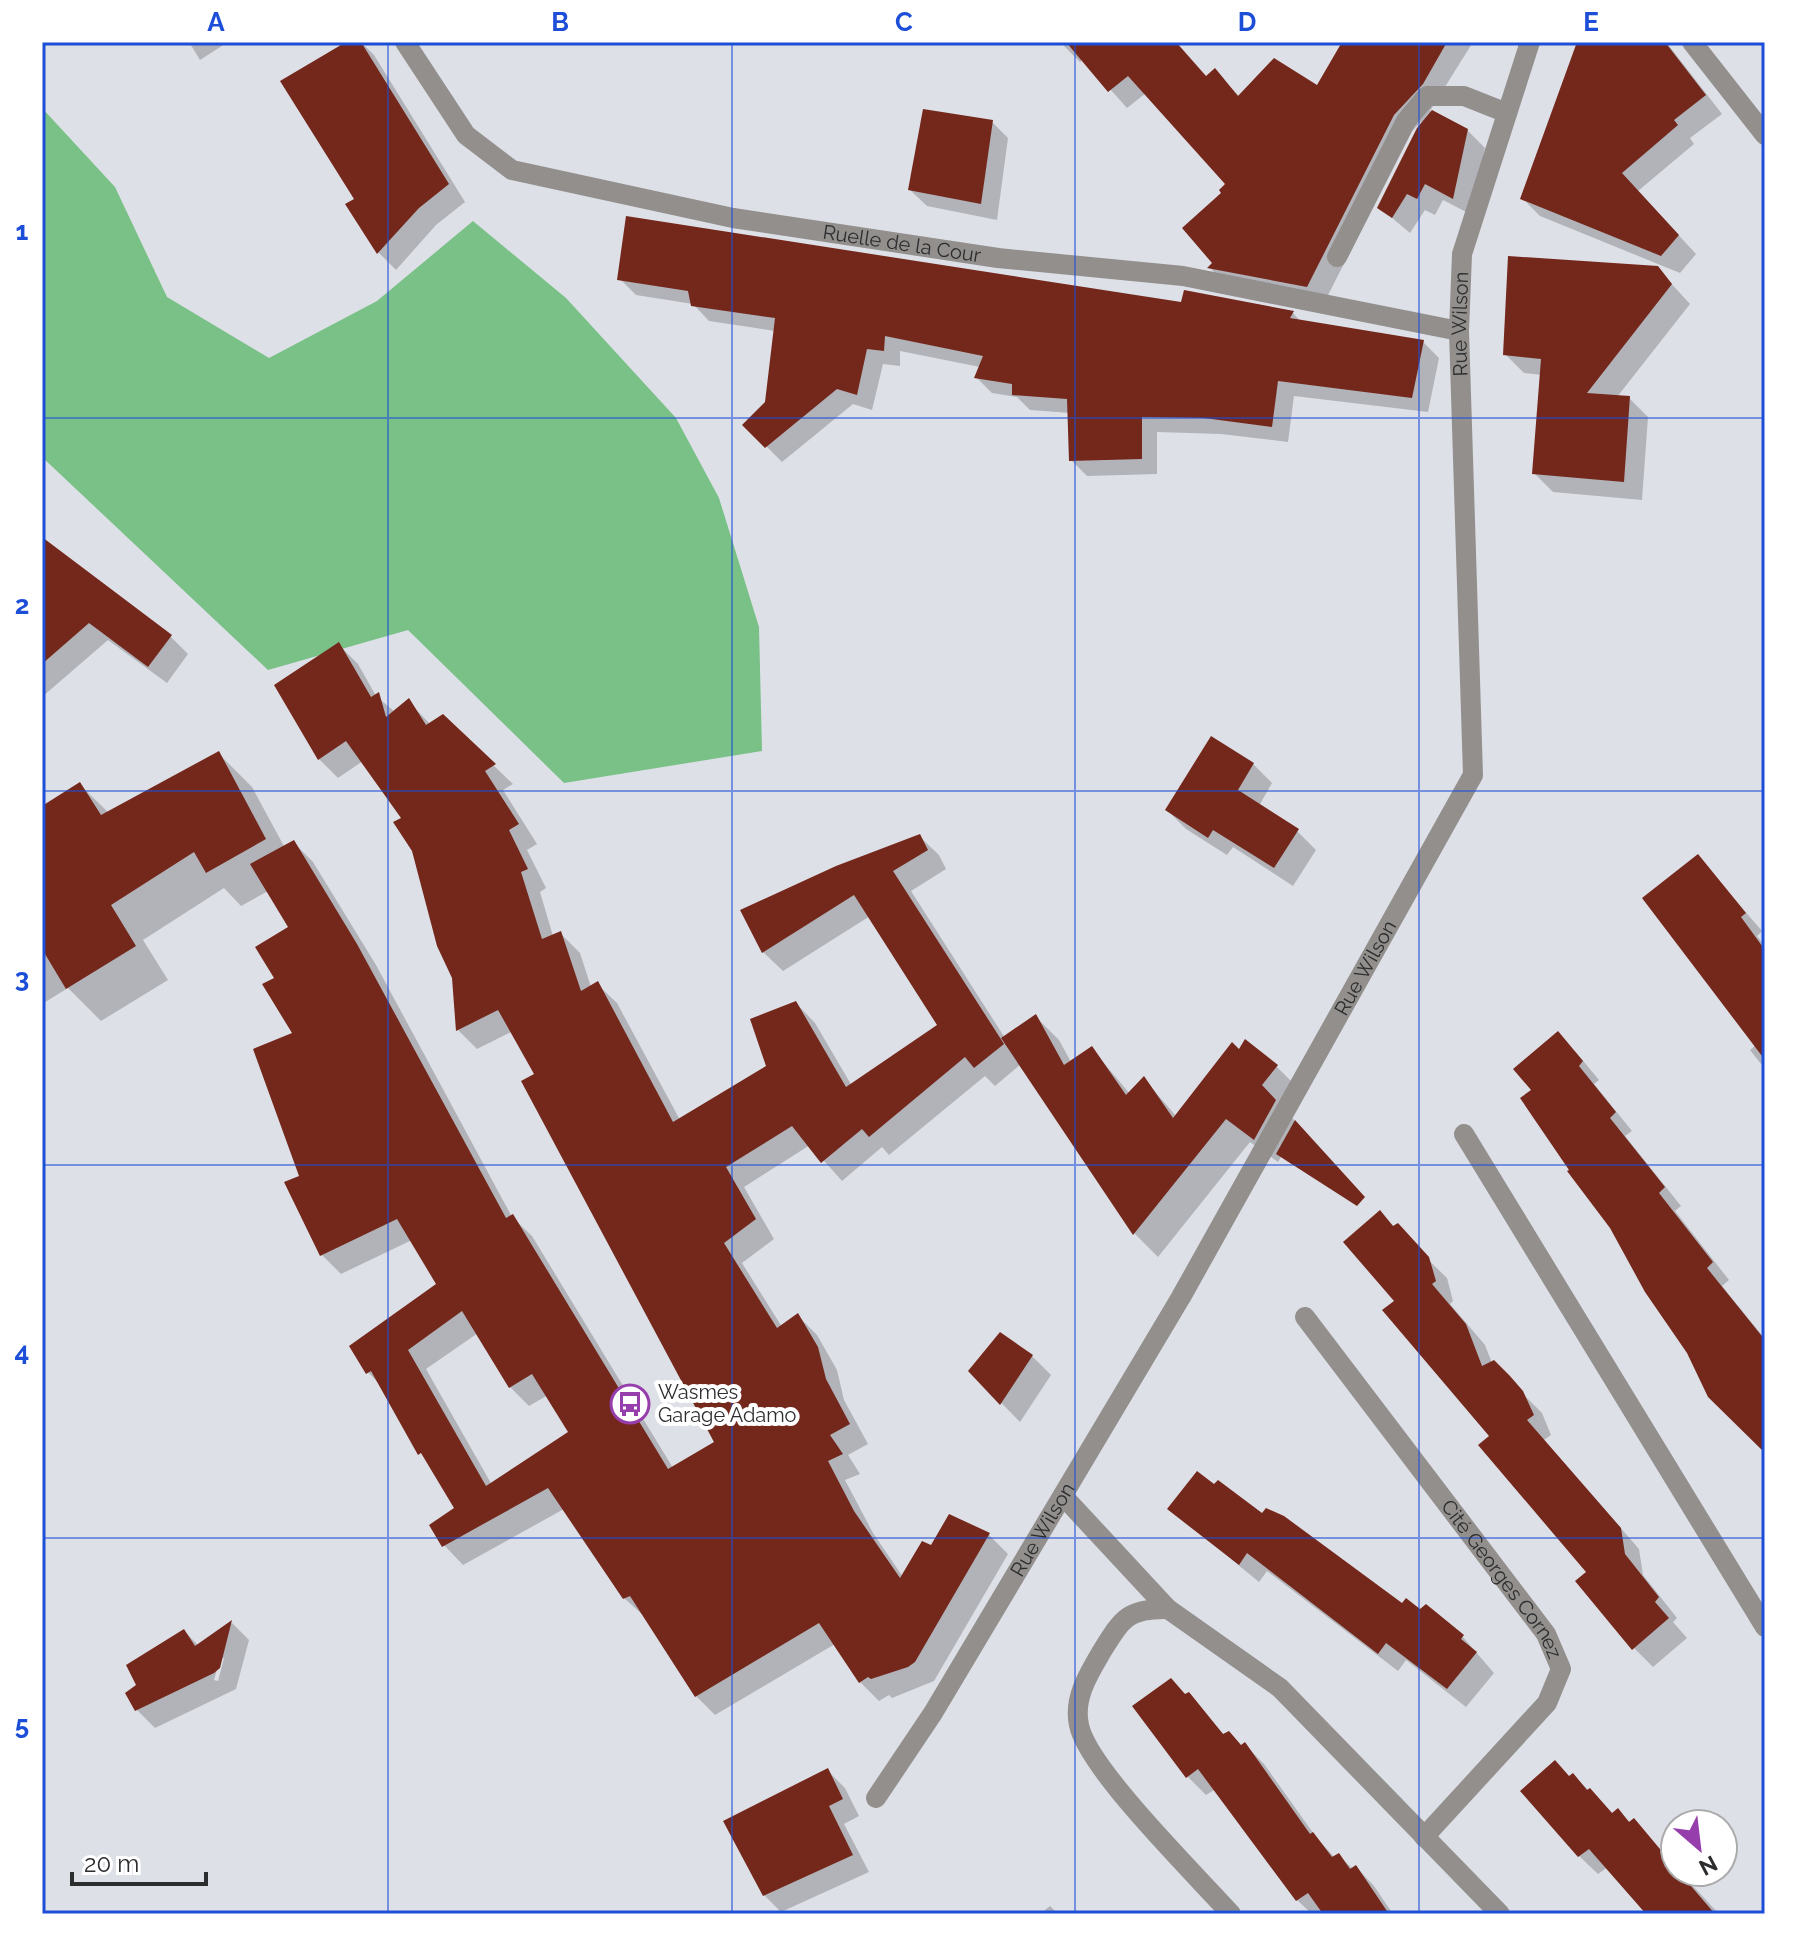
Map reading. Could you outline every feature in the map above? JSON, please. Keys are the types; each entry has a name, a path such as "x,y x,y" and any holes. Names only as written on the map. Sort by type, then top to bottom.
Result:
{"street":[{"name":"Ruelle de la Cour","path":"405,42 466,135 512,170 733,218 998,258 1183,276 1459,331"},
{"name":"Rue Wilson","path":"876,1798 933,1713 1181,1297 1473,775 1459,331 1462,254 1530,42"},
{"path":"1692,42 1765,135"},
{"path":"1337,257 1406,121 1427,96 1464,96 1507,113"},
{"path":"1464,1134 1765,1627"},
{"name":"Cité Georges Cornez","path":"1305,1317 1546,1634 1561,1669 1547,1703 1424,1837"},
{"path":"1064,1497 1168,1609 1280,1688 1500,1914"},
{"path":"1168,1609 1145,1609 1121,1620 1079,1697 1078,1725 1092,1758 1231,1914"}],"green space":[{"path":"42,108 115,187 167,297 269,358 377,301 473,221 566,298 676,418 719,498 759,627 762,751 564,783 408,630 268,670 42,457"}],"building":[{"path":"346,42 361,42 449,184 419,208 377,254 345,204 354,199 280,81"},
{"path":"1066,42 1176,42 1206,76 1215,68 1238,96 1274,58 1317,85 1342,42 1447,42 1423,84 1394,115 1307,287 1207,268 1212,263 1182,228 1221,193 1219,190 1225,184 1128,76 1108,92"},
{"path":"1577,42 1665,42 1706,95 1674,120 1678,125 1622,173 1679,235 1661,256 1520,199"},
{"path":"923,109 993,120 981,204 908,190"},
{"path":"1432,110 1468,129 1453,199 1425,184 1417,199 1407,194 1392,218 1377,208 1417,128"},
{"path":"626,216 1181,302 1184,290 1294,311 1290,318 1424,340 1412,398 1278,381 1272,427 1204,418 1142,417 1142,459 1069,461 1067,399 1012,395 1012,384 974,378 983,356 885,336 884,351 867,349 857,395 837,389 765,448 742,425 765,402 775,318 691,306 688,291 617,280"},
{"path":"1508,256 1658,266 1672,284 1587,393 1630,396 1624,482 1532,474 1541,359 1503,355"},
{"path":"42,537 172,635 148,667 89,623 42,664"},
{"path":"339,642 371,697 379,692 386,717 409,698 426,725 443,714 496,764 485,771 519,824 509,830 528,869 521,872 542,939 561,931 581,991 598,981 673,1122 766,1066 750,1019 796,1001 846,1087 937,1025 854,895 762,953 740,910 836,866 920,834 928,850 893,871 1004,1044 974,1068 965,1057 869,1137 862,1129 821,1163 792,1126 726,1167 756,1219 724,1243 777,1328 798,1313 818,1347 826,1379 850,1424 830,1435 843,1454 828,1461 854,1511 900,1578 922,1541 931,1545 949,1514 990,1533 915,1662 908,1667 871,1679 868,1677 859,1683 819,1623 695,1697 630,1596 623,1599 548,1488 442,1547 429,1525 454,1508 421,1453 418,1455 371,1371 366,1374 349,1346 436,1284 397,1219 320,1256 284,1182 299,1176 253,1049 292,1033 262,984 274,978 255,947 288,927 250,864 294,840 357,944 506,1218 513,1214 668,1469 714,1442 521,1081 534,1074 498,1010 456,1031 452,978 437,946 412,851 393,822 401,818 346,741 318,760 274,685","holes":["462,1311 509,1388 532,1374 568,1432 486,1486 408,1350"]},
{"path":"1211,736 1254,763 1238,790 1299,829 1274,868 1213,830 1208,838 1165,810"},
{"path":"219,751 266,839 206,873 194,852 111,905 136,946 66,989 42,949 42,806 80,782 101,815"},
{"path":"1698,854 1746,913 1741,917 1765,950 1765,1060 1642,898"},
{"path":"1036,1014 1064,1065 1092,1046 1126,1095 1144,1076 1173,1118 1232,1042 1239,1049 1245,1039 1278,1065 1262,1085 1276,1100 1254,1140 1226,1119 1133,1235 1001,1038"},
{"path":"1558,1031 1583,1061 1579,1066 1616,1112 1610,1118 1665,1187 1659,1193 1713,1262 1707,1268 1765,1340 1765,1453 1708,1397 1687,1353 1645,1292 1610,1228 1567,1171 1520,1098 1531,1090 1513,1069"},
{"path":"1295,1120 1365,1197 1357,1206 1276,1154"},
{"path":"1380,1210 1393,1226 1398,1223 1429,1257 1436,1281 1432,1284 1466,1324 1482,1366 1494,1360 1523,1391 1534,1415 1527,1420 1621,1528 1625,1554 1659,1597 1655,1602 1669,1618 1632,1650 1575,1581 1586,1572 1478,1445 1489,1436 1382,1310 1394,1301 1343,1242"},
{"path":"1000,1332 1033,1355 1000,1405 968,1371"},
{"path":"1197,1471 1214,1484 1218,1480 1262,1513 1266,1508 1284,1516 1402,1603 1406,1598 1420,1609 1426,1604 1464,1635 1461,1639 1477,1652 1447,1689 1386,1643 1378,1654 1247,1553 1239,1565 1167,1509"},
{"path":"232,1620 220,1668 135,1711 125,1693 136,1685 126,1665 184,1629 195,1646"},
{"path":"1171,1678 1185,1694 1189,1692 1223,1734 1229,1731 1241,1745 1245,1742 1310,1834 1313,1832 1332,1857 1339,1853 1350,1869 1356,1865 1389,1914 1323,1914 1308,1893 1296,1901 1198,1769 1186,1778 1132,1706"},
{"path":"1555,1760 1569,1776 1573,1773 1587,1790 1590,1788 1612,1813 1618,1808 1629,1822 1634,1818 1659,1848 1659,1888 1693,1888 1715,1914 1646,1914 1589,1849 1578,1857 1520,1791"},
{"path":"828,1768 843,1799 829,1806 853,1855 763,1896 723,1821"}],"place":[{"name":"Wasmes Garage Adamo","path":"630,1404"}]}
